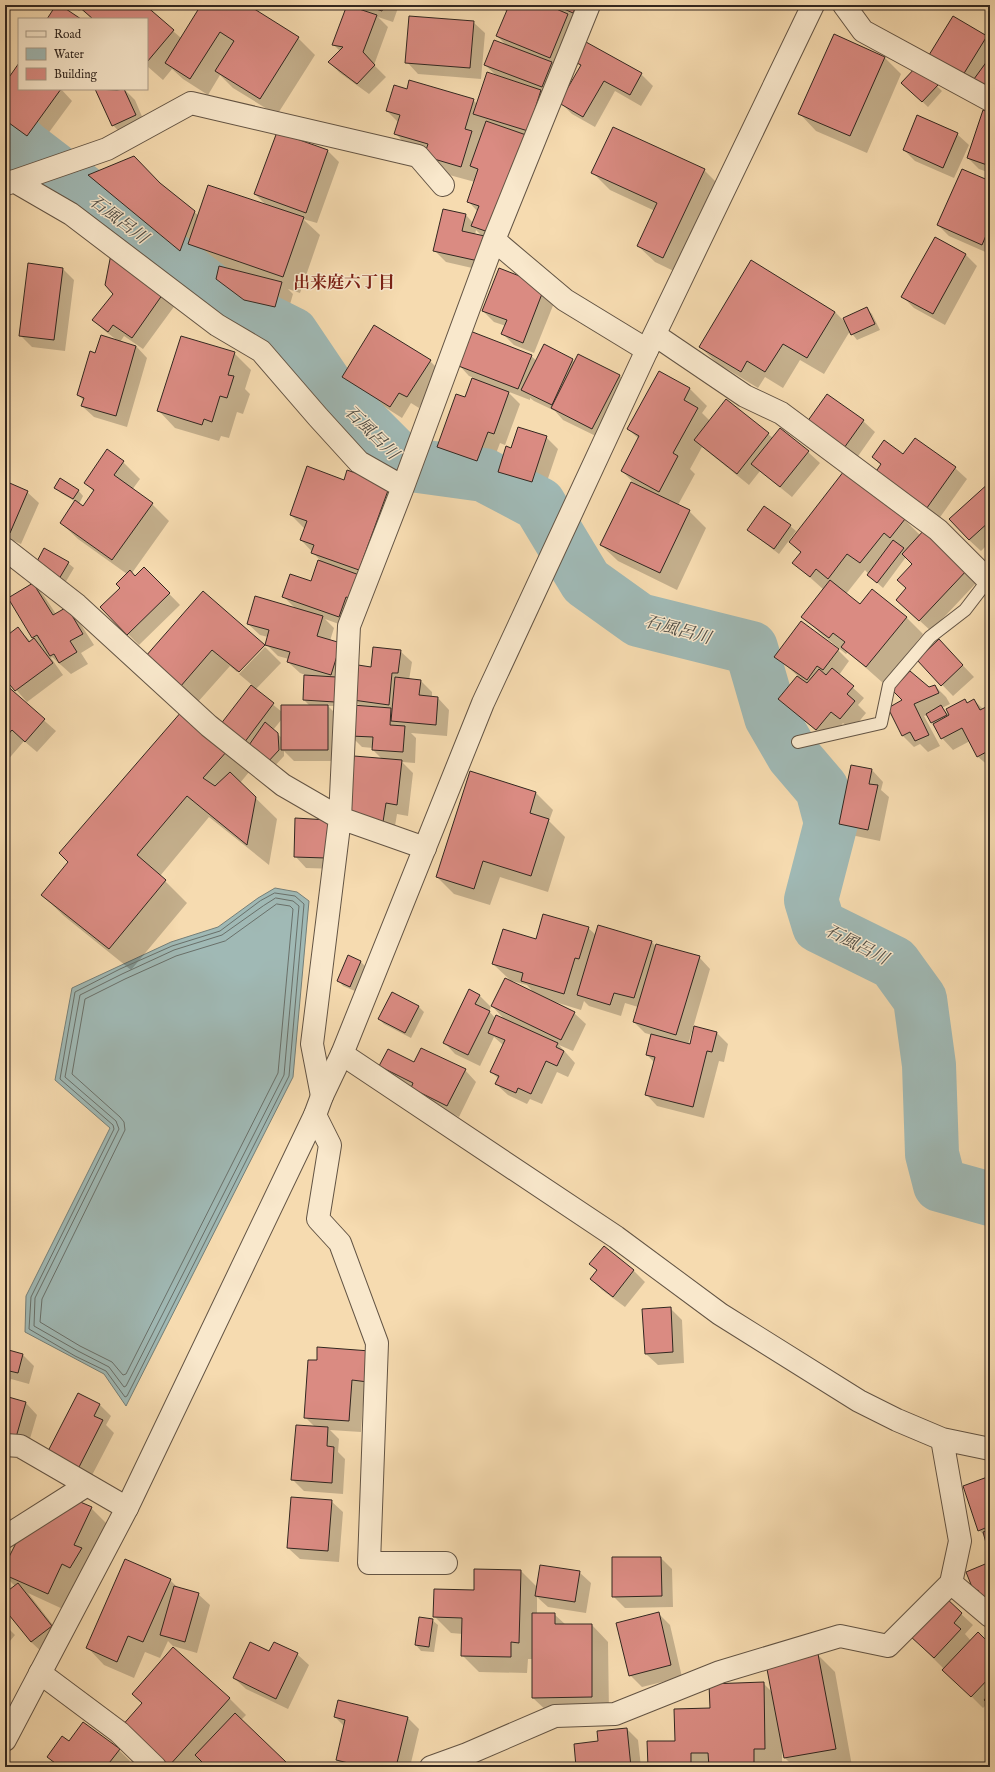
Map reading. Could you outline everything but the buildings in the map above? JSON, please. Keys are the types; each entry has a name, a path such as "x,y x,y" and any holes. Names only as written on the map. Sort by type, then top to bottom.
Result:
{"street":[{"path":"446,1563 369,1563 377,1343 340,1243 318,1219 330,1145 318,1106 312,1044 340,818 349,626 494,240 589,5"},
{"path":"5,1740 127,1508 318,1106 342,1054 483,703 568,517 813,5"},
{"path":"844,5 863,31 990,100"},
{"path":"17,180 107,149 191,103 418,156 443,185"},
{"path":"17,180 71,214 217,325 261,351 359,462 404,482"},
{"path":"494,240 564,300 651,342 745,396 781,413 938,530 989,581"},
{"path":"5,549 77,606 209,726 283,786 340,818 425,848"},
{"path":"342,1054 616,1237 720,1314 859,1401 897,1420 942,1439 990,1449"},
{"path":"431,1767 467,1754 555,1716 615,1714 720,1672 840,1636 888,1646 951,1583 960,1541 942,1439"},
{"path":"5,1445 20,1446 127,1508"},
{"path":"5,1537 87,1485"},
{"path":"951,1583 990,1616"},
{"path":"40,1673 118,1732 155,1767"}],"lane":[{"path":"798,742 881,723 889,685 930,637 965,610 989,581"}],"water":[{"path":"275,888 297,892 309,901 293,1077 126,1406 104,1374 25,1332 26,1296 110,1128 55,1080 72,988 171,942 218,927 258,898"}],"waterway":[{"name":"石風呂川","path":"5,127 25,147 226,301 292,334 329,389 404,464 484,475 539,504 586,582 639,620 751,648 771,717 793,755 822,789 831,823 811,900 819,926 894,963 920,999 929,1065 932,1154 940,1185 990,1199"}],"district":[{"name":"出来庭六丁目","path":"344,282"}]}
